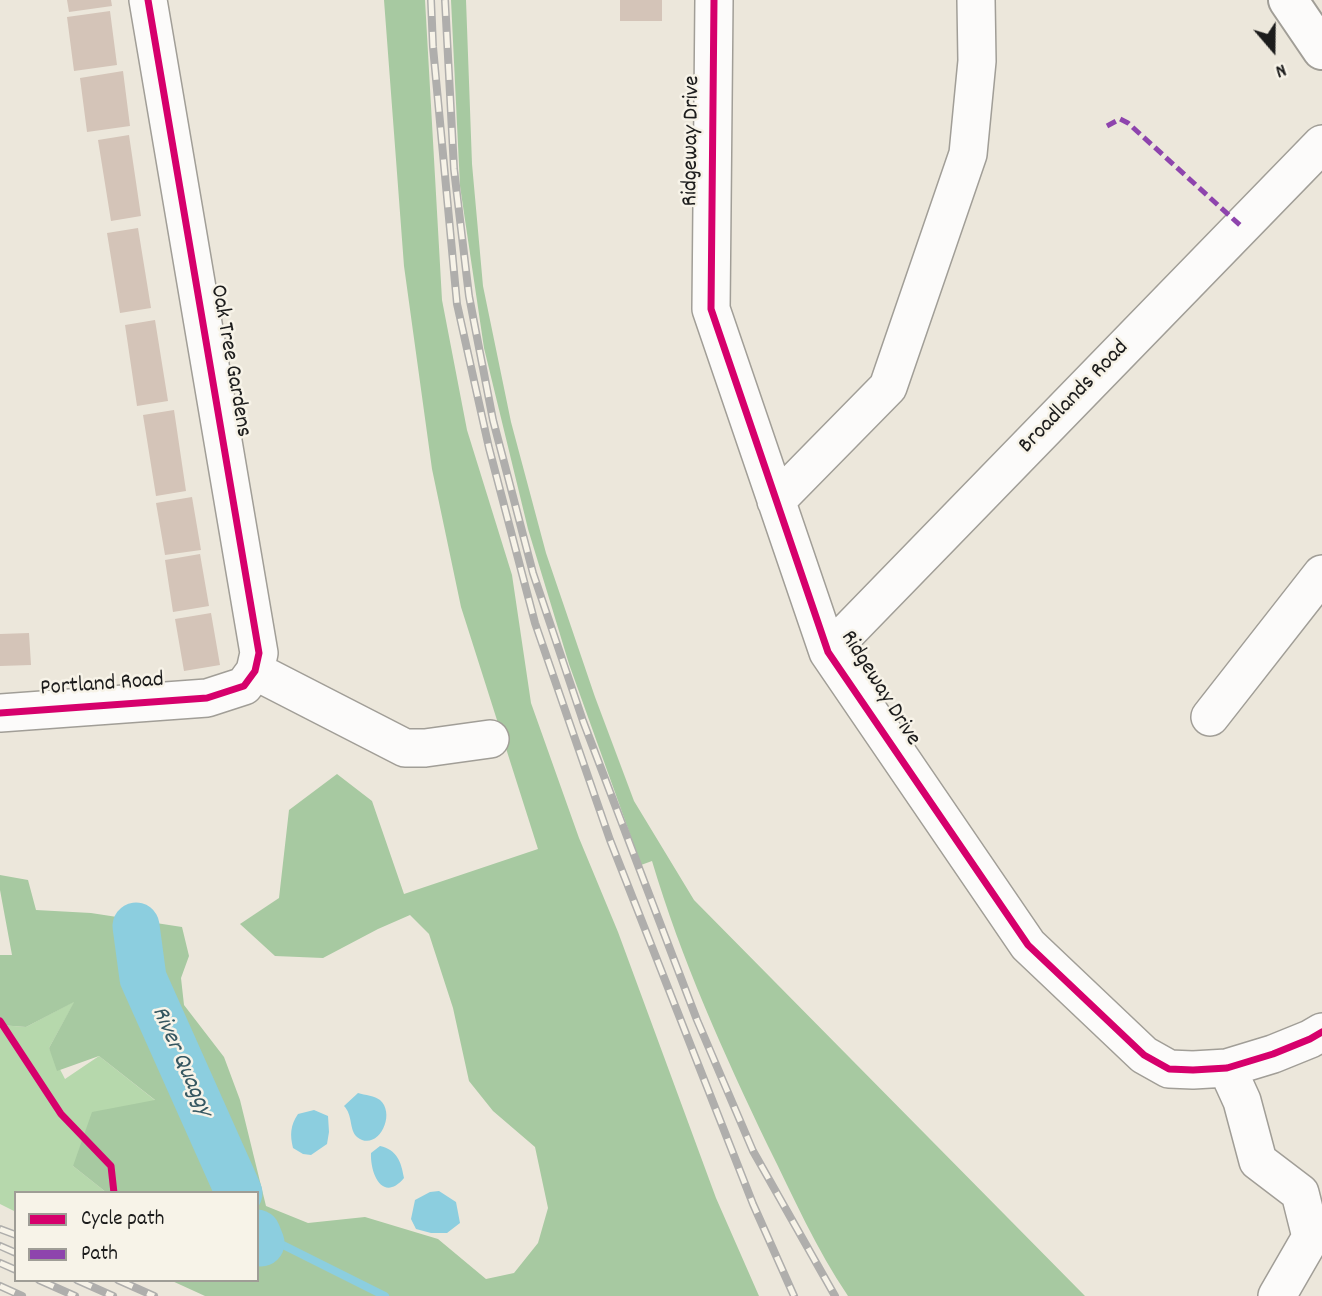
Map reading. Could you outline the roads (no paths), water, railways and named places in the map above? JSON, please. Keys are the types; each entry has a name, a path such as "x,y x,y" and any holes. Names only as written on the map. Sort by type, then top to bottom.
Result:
{"main road":[{"path":"1287,0 1322,50"}],"street":[{"name":"Oak Tree Gardens","path":"148,0 259,653 256,671"},
{"name":"Ridgeway Drive","path":"714,0 711,309 828,653 1027,945 1144,1055 1169,1069 1227,1068 1273,1054 1322,1032"},
{"path":"776,501 888,387 968,154 977,61 976,0"},
{"name":"Broadlands Road","path":"828,653 1322,144"},
{"path":"1210,717 1322,573"},
{"name":"Portland Road","path":"0,713 207,698 244,686 256,671"},
{"path":"256,671 405,748 425,748 490,739"},
{"path":"1227,1068 1242,1101 1258,1161 1300,1193 1311,1237 1277,1296"}],"water":[{"path":"358,1093 380,1100 385,1107 385,1123 378,1136 371,1140 364,1141 357,1137 344,1106"},
{"path":"314,1110 328,1116 327,1144 311,1155 303,1154 293,1148 292,1127 298,1114"},
{"path":"380,1146 394,1153 403,1172 404,1178 390,1188 379,1183 371,1161 371,1153"},
{"path":"439,1191 456,1202 460,1223 447,1233 416,1229 411,1219 415,1200 430,1192"}],"waterway":[{"name":"River Quaggy","path":"136,926 143,978 238,1191"},
{"path":"259,1233 385,1296"},
{"name":"River Quaggy","path":"259,1238 261,1243"}],"railway":[{"path":"431,0 457,304 489,448 535,623 610,840 753,1204 794,1296"},
{"path":"445,0 454,169 469,296 493,420 533,573 583,721 697,1020 753,1151 835,1296"},
{"path":"0,1229 14,1234"},
{"path":"0,1246 14,1252"},
{"path":"0,1263 14,1269"},
{"path":"44,1282 75,1296"},
{"path":"82,1282 113,1296"},
{"path":"122,1282 154,1296"},
{"path":"0,1286 22,1296"}]}
